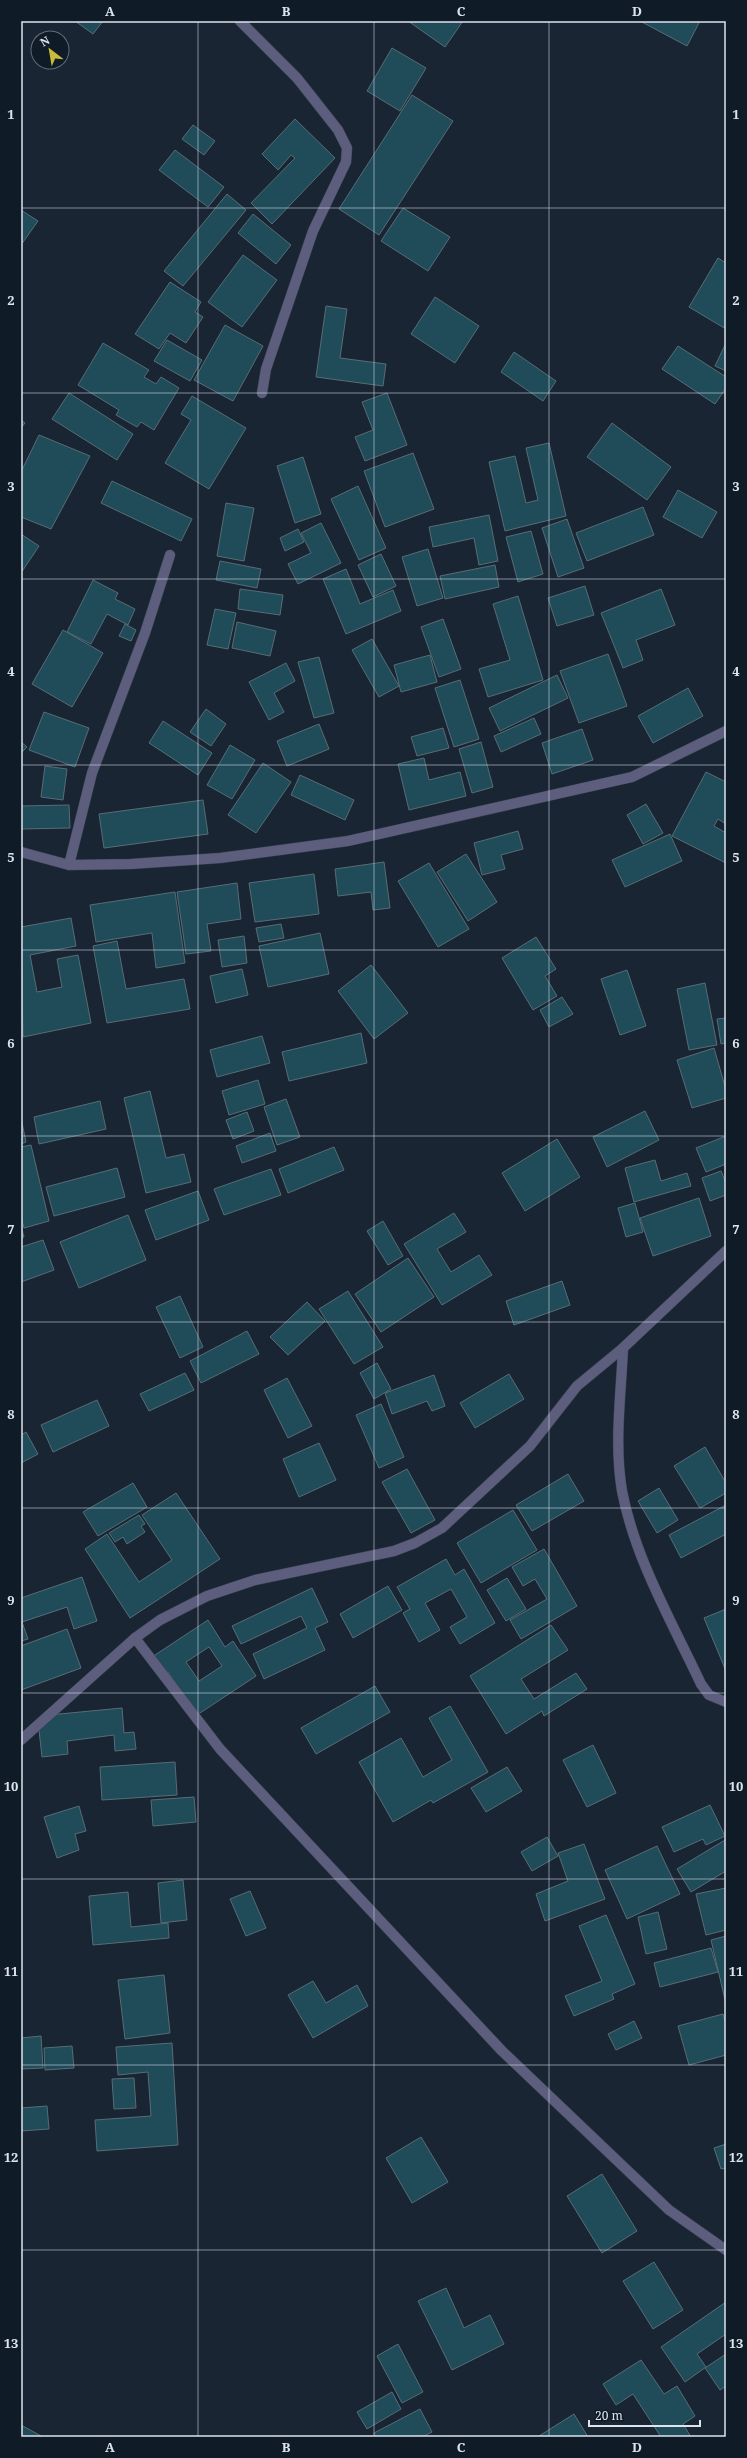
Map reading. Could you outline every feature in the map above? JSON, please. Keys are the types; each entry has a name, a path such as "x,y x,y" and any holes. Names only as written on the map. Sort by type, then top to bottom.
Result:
{"street":[{"path":"240,21 297,78 338,130 347,148 346,162 313,231 266,369 262,393"},
{"path":"69,865 92,773 146,633 170,555"},
{"path":"21,852 69,865 131,864 220,858 348,841 632,777 726,731"},
{"path":"21,1740 135,1638 160,1620 207,1596 255,1580 394,1550 416,1543 442,1528 530,1446 577,1386 623,1348 726,1251"},
{"path":"623,1348 618,1441 622,1490 634,1539 701,1684 709,1695 726,1702"},
{"path":"135,1638 220,1749 502,2051 669,2210 726,2250"}],"building":[{"path":"75,21 103,21 93,34"},
{"path":"408,21 463,21 445,47"},
{"path":"640,21 700,21 687,46"},
{"path":"392,48 426,68 400,111 367,91"},
{"path":"412,95 453,121 379,235 339,209"},
{"path":"295,119 335,158 272,224 251,203 295,158 291,155 278,170 262,154"},
{"path":"193,125 215,141 204,155 182,139"},
{"path":"175,150 224,187 208,207 159,170"},
{"path":"227,194 246,210 183,286 164,271"},
{"path":"403,208 450,237 428,271 381,241"},
{"path":"21,210 38,221 21,245"},
{"path":"253,214 291,245 276,264 238,233"},
{"path":"243,255 277,280 242,327 208,302"},
{"path":"718,258 726,263 726,329 689,307"},
{"path":"170,282 201,302 195,312 203,317 186,343 170,333 159,349 135,334"},
{"path":"435,297 479,326 455,363 411,334"},
{"path":"326,306 347,309 340,358 386,364 383,386 316,377"},
{"path":"225,325 263,346 233,401 194,380"},
{"path":"167,340 202,360 190,381 154,361"},
{"path":"103,343 149,370 144,377 156,384 161,377 179,388 154,430 141,422 137,427 116,415 119,410 78,385"},
{"path":"726,343 726,371 715,366"},
{"path":"678,346 726,377 726,388 715,404 662,369"},
{"path":"514,352 556,381 543,401 501,372"},
{"path":"69,393 133,434 117,460 52,419"},
{"path":"387,393 407,445 365,461 355,437 373,430 362,402"},
{"path":"192,396 246,428 209,489 165,463 191,420 181,414"},
{"path":"21,420 25,423 21,428"},
{"path":"612,423 671,467 647,500 587,457"},
{"path":"39,435 90,456 51,529 21,517 21,472"},
{"path":"549,443 566,516 505,531 489,462 515,456 526,503 538,500 526,448"},
{"path":"413,453 434,509 385,527 364,471"},
{"path":"303,457 321,514 295,523 277,466"},
{"path":"112,481 192,519 181,541 101,503"},
{"path":"358,486 386,548 359,560 331,499"},
{"path":"678,490 717,512 702,538 663,517"},
{"path":"226,503 254,508 244,561 217,556"},
{"path":"643,507 654,535 587,561 576,533"},
{"path":"489,515 498,561 479,565 474,538 433,547 429,527"},
{"path":"567,519 584,568 558,577 542,528"},
{"path":"321,523 341,563 298,584 288,564 311,553 301,533"},
{"path":"298,529 304,542 285,551 280,538"},
{"path":"531,531 543,574 518,582 506,537"},
{"path":"21,534 39,546 21,573"},
{"path":"428,549 443,598 417,606 402,557"},
{"path":"381,554 396,586 373,597 358,565"},
{"path":"220,561 261,569 257,588 216,580"},
{"path":"495,565 499,587 445,599 440,576"},
{"path":"346,569 360,604 393,590 401,611 346,634 323,579"},
{"path":"93,580 118,593 115,599 135,609 128,625 107,614 91,644 67,632"},
{"path":"585,586 594,615 557,626 548,598"},
{"path":"240,589 283,595 280,615 238,609"},
{"path":"661,589 675,625 636,640 643,660 623,668 601,613"},
{"path":"518,596 543,680 488,697 479,669 510,660 493,604"},
{"path":"215,609 236,613 228,649 207,645"},
{"path":"443,619 461,669 439,677 421,627"},
{"path":"237,622 276,631 270,656 232,648"},
{"path":"125,624 136,630 131,641 119,636"},
{"path":"63,630 103,653 72,707 32,684"},
{"path":"372,639 399,686 379,697 352,650"},
{"path":"608,654 627,706 579,723 560,671"},
{"path":"430,655 437,682 401,692 394,665"},
{"path":"319,657 334,713 314,718 298,662"},
{"path":"286,663 295,681 274,693 284,712 269,720 249,682"},
{"path":"557,675 568,698 500,731 489,708"},
{"path":"460,680 479,739 454,747 435,688"},
{"path":"688,688 703,716 653,743 638,716"},
{"path":"206,709 226,724 211,746 190,732"},
{"path":"44,712 89,728 75,767 29,750"},
{"path":"534,718 541,734 501,752 494,736"},
{"path":"163,721 212,753 198,775 149,743"},
{"path":"319,724 329,749 287,766 277,741"},
{"path":"443,728 449,748 417,756 411,737"},
{"path":"582,729 593,760 552,774 542,743"},
{"path":"21,742 27,747 21,753"},
{"path":"481,742 493,787 472,793 459,749"},
{"path":"230,745 255,760 232,799 207,785"},
{"path":"424,758 429,780 460,772 466,796 409,810 398,764"},
{"path":"263,763 291,782 256,833 228,815"},
{"path":"45,766 67,769 63,800 41,797"},
{"path":"706,772 726,782 726,824 718,819 714,826 726,833 726,863 672,836"},
{"path":"300,775 354,800 345,820 291,795"},
{"path":"203,800 208,834 104,848 99,814"},
{"path":"646,804 663,833 643,844 627,815"},
{"path":"69,805 70,828 21,829 21,806"},
{"path":"518,831 523,849 501,855 505,869 482,875 474,843"},
{"path":"670,834 682,861 625,887 612,860"},
{"path":"466,854 497,902 468,921 437,872"},
{"path":"384,862 390,908 373,910 371,892 338,896 335,869"},
{"path":"429,863 469,929 438,947 398,881"},
{"path":"314,874 319,914 255,922 249,883"},
{"path":"237,883 241,919 207,924 211,951 186,954 177,892"},
{"path":"175,892 185,963 156,968 152,933 96,942 90,905"},
{"path":"71,918 76,946 30,955 37,992 62,987 57,959 78,955 91,1023 23,1037 21,927"},
{"path":"281,924 284,938 259,942 256,928"},
{"path":"320,933 329,974 268,987 259,946"},
{"path":"244,936 247,963 222,967 218,940"},
{"path":"536,937 556,969 545,976 557,996 533,1010 502,958"},
{"path":"117,941 126,989 184,979 190,1009 107,1023 93,946"},
{"path":"371,965 408,1013 374,1039 338,991"},
{"path":"242,969 248,995 216,1003 210,976"},
{"path":"627,970 646,1026 620,1035 601,979"},
{"path":"705,983 717,1045 689,1050 677,989"},
{"path":"562,997 573,1014 549,1027 540,1010"},
{"path":"726,1018 726,1043 721,1044 717,1019"},
{"path":"361,1033 367,1063 289,1081 282,1052"},
{"path":"262,1036 270,1063 217,1077 210,1050"},
{"path":"714,1048 726,1090 726,1098 692,1108 677,1060"},
{"path":"258,1080 265,1104 229,1115 222,1091"},
{"path":"150,1091 166,1158 184,1154 191,1182 146,1193 124,1098"},
{"path":"286,1099 300,1137 277,1145 264,1107"},
{"path":"100,1101 106,1129 39,1144 34,1117"},
{"path":"645,1111 659,1140 607,1167 593,1137"},
{"path":"247,1112 254,1131 233,1139 226,1120"},
{"path":"21,1118 26,1142 21,1144"},
{"path":"270,1133 276,1151 242,1163 236,1146"},
{"path":"726,1136 726,1164 706,1172 696,1148"},
{"path":"557,1139 580,1177 525,1211 502,1173"},
{"path":"31,1145 49,1221 24,1228 21,1217 21,1147"},
{"path":"334,1147 344,1170 288,1193 279,1169"},
{"path":"655,1160 661,1181 687,1173 691,1186 634,1202 625,1168"},
{"path":"117,1168 125,1197 54,1216 46,1187"},
{"path":"271,1169 281,1195 224,1215 214,1189"},
{"path":"721,1171 726,1183 726,1195 710,1201 702,1178"},
{"path":"198,1191 209,1220 156,1240 145,1210"},
{"path":"699,1198 711,1236 653,1256 640,1218"},
{"path":"635,1203 643,1232 626,1237 618,1208"},
{"path":"454,1213 466,1232 437,1249 451,1272 479,1255 492,1275 442,1305 404,1244"},
{"path":"128,1215 146,1260 79,1288 60,1242"},
{"path":"383,1221 403,1256 388,1265 367,1231"},
{"path":"21,1226 24,1237 21,1238"},
{"path":"43,1240 54,1270 21,1282 21,1247"},
{"path":"408,1258 434,1297 381,1332 355,1294"},
{"path":"562,1281 570,1305 514,1325 506,1301"},
{"path":"348,1291 383,1347 354,1364 319,1309"},
{"path":"180,1296 203,1347 180,1358 156,1307"},
{"path":"307,1302 325,1321 288,1355 270,1337"},
{"path":"247,1331 259,1354 201,1383 190,1361"},
{"path":"377,1363 391,1389 374,1399 360,1373"},
{"path":"185,1373 194,1390 149,1411 140,1394"},
{"path":"509,1374 524,1399 475,1428 460,1403"},
{"path":"434,1375 445,1406 432,1411 427,1401 392,1414 385,1393"},
{"path":"287,1378 312,1426 288,1438 264,1390"},
{"path":"97,1400 109,1426 53,1452 41,1425"},
{"path":"381,1404 404,1457 379,1468 356,1415"},
{"path":"26,1432 38,1454 21,1463 21,1435"},
{"path":"319,1443 336,1480 299,1497 283,1459"},
{"path":"705,1447 726,1483 726,1493 700,1508 674,1466"},
{"path":"407,1469 435,1520 411,1533 382,1482"},
{"path":"568,1474 584,1501 532,1531 516,1505"},
{"path":"133,1483 147,1507 98,1536 83,1512"},
{"path":"659,1488 678,1520 657,1533 638,1501"},
{"path":"176,1493 220,1559 130,1618 85,1549 107,1534 139,1582 172,1560 142,1515"},
{"path":"726,1505 726,1534 681,1558 669,1535"},
{"path":"513,1510 537,1550 481,1583 457,1543"},
{"path":"139,1515 145,1524 141,1526 145,1532 127,1544 123,1537 115,1542 109,1533"},
{"path":"544,1549 577,1606 521,1639 510,1620 547,1599 535,1579 523,1586 512,1567"},
{"path":"446,1559 455,1575 464,1569 495,1623 460,1644 450,1627 467,1617 451,1589 425,1603 440,1630 419,1642 403,1613 410,1609 397,1587"},
{"path":"82,1577 97,1621 74,1629 67,1607 22,1622 28,1639 21,1641 21,1598"},
{"path":"507,1578 526,1609 506,1621 487,1590"},
{"path":"388,1586 402,1610 353,1638 340,1614"},
{"path":"312,1588 328,1622 315,1628 325,1650 264,1679 253,1654 307,1628 301,1616 241,1644 232,1626"},
{"path":"726,1609 726,1671 704,1618"},
{"path":"208,1620 225,1647 233,1641 256,1676 197,1715 168,1672 160,1677 150,1661 156,1658 155,1655","holes":["209,1647 222,1666 199,1681 186,1662"]},
{"path":"551,1625 568,1650 521,1679 534,1699 576,1673 587,1689 544,1716 542,1711 506,1734 470,1676"},
{"path":"67,1629 81,1668 21,1690 21,1646"},
{"path":"375,1686 390,1712 316,1754 301,1728"},
{"path":"450,1706 488,1772 433,1803 431,1800 393,1822 359,1762 401,1738 423,1777 452,1760 429,1718"},
{"path":"122,1708 124,1733 134,1732 136,1749 115,1751 114,1735 67,1741 68,1754 42,1757 38,1721 49,1715"},
{"path":"593,1745 616,1793 587,1807 563,1760"},
{"path":"175,1762 177,1795 102,1800 100,1767"},
{"path":"507,1767 522,1791 486,1812 471,1788"},
{"path":"194,1797 196,1822 153,1826 151,1800"},
{"path":"710,1805 725,1836 706,1845 703,1839 674,1852 662,1827"},
{"path":"79,1806 86,1831 75,1834 79,1850 57,1858 44,1817"},
{"path":"547,1837 558,1856 532,1871 521,1852"},
{"path":"725,1840 726,1871 691,1892 677,1869"},
{"path":"584,1844 605,1899 545,1921 536,1894 568,1881 558,1853"},
{"path":"657,1846 680,1894 627,1919 605,1870"},
{"path":"183,1880 187,1920 161,1923 158,1883"},
{"path":"726,1888 726,1930 706,1935 696,1894"},
{"path":"250,1891 266,1928 246,1936 230,1899"},
{"path":"128,1892 131,1927 168,1923 169,1938 93,1945 89,1896"},
{"path":"658,1912 667,1949 646,1954 638,1917"},
{"path":"606,1915 635,1984 612,1994 614,1999 574,2016 565,1996 602,1981 579,1926"},
{"path":"726,1936 726,2004 711,1940"},
{"path":"711,1948 718,1972 660,1987 654,1963"},
{"path":"164,1975 170,2033 125,2039 118,1980"},
{"path":"313,1981 326,2003 357,1985 368,2006 313,2038 288,1995"},
{"path":"723,2014 726,2024 726,2055 689,2065 678,2026"},
{"path":"634,2021 642,2038 616,2050 608,2034"},
{"path":"41,2036 43,2068 21,2069 21,2038"},
{"path":"172,2043 178,2145 97,2151 95,2120 151,2116 148,2072 118,2075 116,2047"},
{"path":"72,2046 74,2068 45,2070 44,2048"},
{"path":"134,2078 136,2108 114,2109 112,2079"},
{"path":"47,2106 49,2129 21,2131 21,2108"},
{"path":"421,2137 448,2182 412,2203 386,2158"},
{"path":"726,2144 726,2168 721,2169 714,2148"},
{"path":"602,2174 637,2231 602,2253 567,2196"},
{"path":"654,2262 683,2310 653,2329 623,2281"},
{"path":"446,2288 464,2328 490,2315 504,2344 452,2370 418,2301"},
{"path":"726,2302 726,2334 697,2354 706,2367 685,2382 661,2347"},
{"path":"398,2344 423,2392 402,2403 377,2356"},
{"path":"726,2354 726,2386 720,2390 705,2368"},
{"path":"641,2360 664,2394 677,2386 695,2416 683,2424 691,2437 661,2437 633,2394 616,2405 603,2384"},
{"path":"392,2392 401,2409 367,2429 357,2412"},
{"path":"420,2409 432,2432 422,2437 376,2437 374,2433"},
{"path":"574,2414 588,2437 539,2437 539,2436"},
{"path":"21,2425 43,2437 21,2437"}]}
